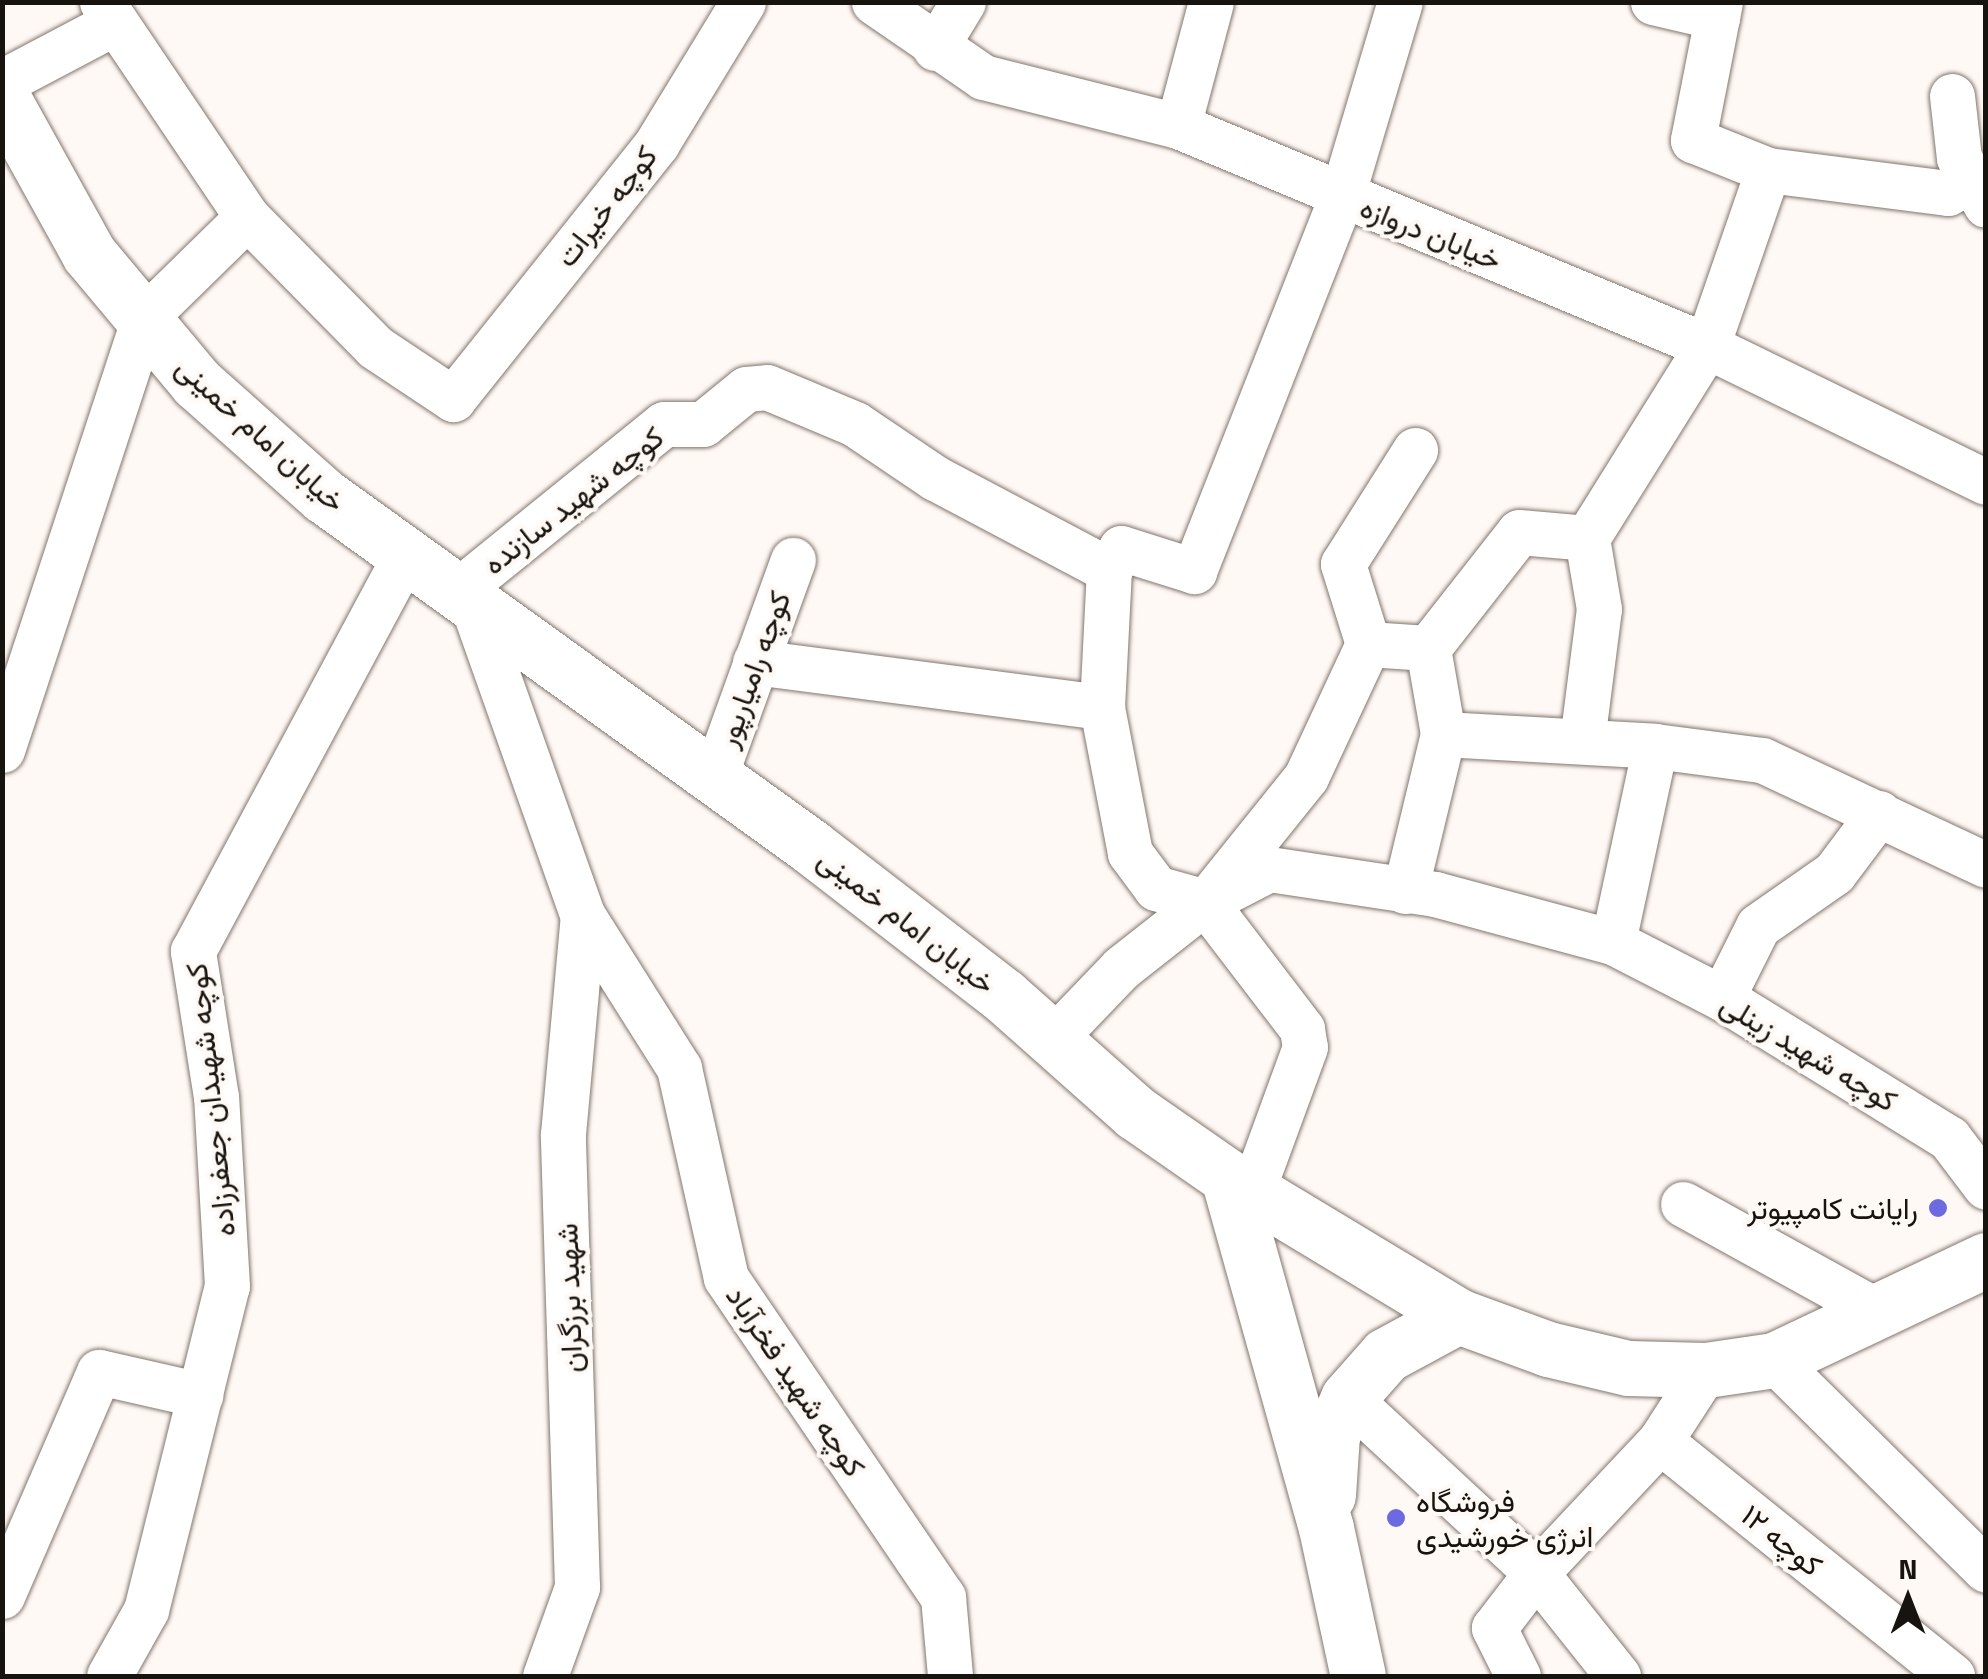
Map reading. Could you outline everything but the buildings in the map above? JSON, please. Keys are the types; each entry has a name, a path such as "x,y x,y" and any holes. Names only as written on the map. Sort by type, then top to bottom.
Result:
{"street":[{"name":"کوچه خیرات","path":"247,218 375,348 453,399 656,144 743,2"},
{"name":"خیابان دروازه","path":"874,2 935,48 984,78 1178,126 1707,346 1986,482"},
{"path":"935,48 962,2"},
{"path":"1178,126 1211,2"},
{"path":"1358,1676 1326,1528 1240,1185 1305,1048 1302,1029 1205,902 1156,888 1130,853 1102,707 1109,570 1121,548 1194,571 1342,196 1400,2"},
{"path":"1653,2 1718,10 1693,140 1768,170 1948,192 1978,192 1960,158 1952,96"},
{"path":"2,82 110,9 247,218 144,318 2,750"},
{"name":"خیابان امام خمینی","path":"2,97 89,254 197,383 464,602 825,857 1053,1039 1136,1113 1240,1185 1458,1316 1548,1349 1628,1368 1706,1370 1774,1360 1986,1260"},
{"path":"1582,741 1599,610 1587,538 1707,346 1768,170"},
{"name":"کوچه شهید سازنده","path":"464,602 664,424 702,424 746,388 787,391 856,424 935,478 1109,570"},
{"path":"1053,1039 1121,968 1205,902 1306,778 1368,644 1343,564 1415,450"},
{"path":"1405,891 1442,734 1428,648 1519,532 1587,538"},
{"name":"کوچه شهیدان جعفرزاده","path":"109,1676 146,1610 227,1286 216,1097 194,951 404,556"},
{"name":"کوچه رامیارپور","path":"714,778 793,560"},
{"path":"464,602 583,916"},
{"path":"1368,644 1428,648"},
{"path":"755,662 1102,707"},
{"path":"1442,734 1655,746 1762,760 1986,865"},
{"path":"1613,942 1655,746"},
{"path":"1722,998 1758,926 1834,873 1879,813"},
{"name":"کوچه شهید زینلی","path":"1205,902 1269,869 1405,891 1613,942 1722,998 1950,1138 1986,1187"},
{"name":"شهید برزگران","path":"545,1676 577,1587 563,1134 583,916"},
{"name":"کوچه شهید فخرآباد","path":"583,916 679,1068 726,1278 944,1598 950,1676"},
{"path":"1683,1204 1878,1311"},
{"path":"1326,1528 1332,1435 1348,1398 1386,1355 1458,1316"},
{"path":"1774,1360 1986,1570"},
{"path":"1518,1676 1494,1628 1536,1573 1660,1440 1706,1370"},
{"path":"2,1596 99,1372 200,1394"},
{"path":"1348,1398 1536,1573 1618,1676"},
{"name":"کوچه ۱۲","path":"1660,1440 1952,1676"}],"place":[{"name":"رایانت کامپیوتر","path":"1938,1208"},
{"name":"فروشگاه انرژی خورشیدی","path":"1396,1518"}]}
